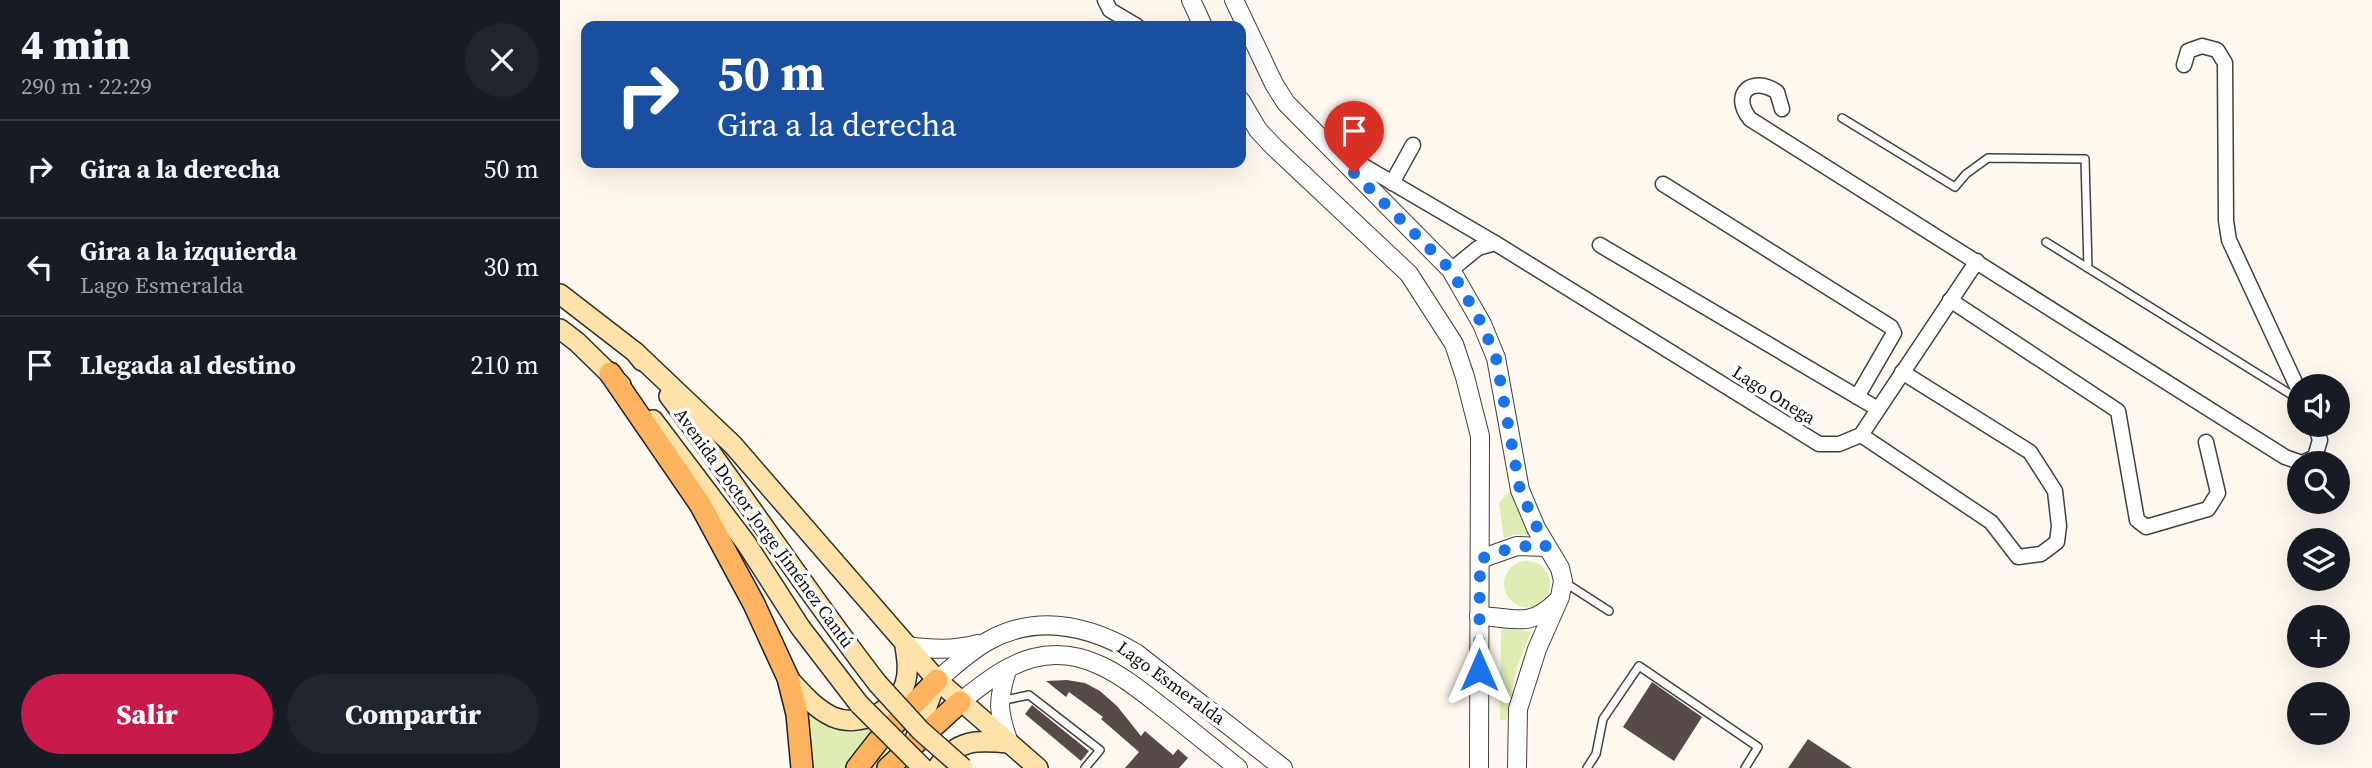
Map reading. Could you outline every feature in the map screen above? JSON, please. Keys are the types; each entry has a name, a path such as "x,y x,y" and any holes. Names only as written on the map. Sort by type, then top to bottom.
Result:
{"main road":[{"name":"Avenida Doctor Jorge Jiménez Cantú","path":"560,294 635,352 737,487 821,611 878,684 920,731 963,768"},
{"name":"Avenida Doctor Jorge Jiménez Cantú","path":"560,329 610,373 656,424 746,543 800,627 859,704 923,768"},
{"path":"635,352 733,444 937,680 1038,768"},
{"path":"610,373 700,504 754,604 788,678 797,714 802,768"},
{"path":"788,678 816,708 837,718 861,721 884,710 904,686 908,666 905,646"},
{"path":"914,743 937,680"},
{"path":"857,768 878,741 937,680"},
{"path":"888,768 960,702"},
{"path":"937,768 944,758 965,743 1009,743"}],"street":[{"path":"1105,0 1110,10 1129,21"},
{"path":"1191,0 1201,21"},
{"path":"1234,0 1244,21"},
{"path":"1246,25 1286,103 1451,270 1482,324 1496,358 1520,490 1546,547 1560,568 1562,589 1518,709 1517,768"},
{"path":"2184,65 2188,51 2202,46 2217,50 2225,63 2226,221 2229,240 2291,374"},
{"path":"1782,109 1777,92 1766,84 1756,84 1747,89 1742,98 1742,109 1750,119 2285,457 2302,463 2315,457 2319,437"},
{"path":"1246,110 1258,130 1409,274 1454,344 1480,436 1479,768"},
{"name":"Lago Onega","path":"1320,140 1495,243 1819,444 1839,444 1861,435"},
{"path":"1392,183 1413,145"},
{"path":"1663,184 1891,327 1894,333 1857,397"},
{"path":"1451,270 1478,248 1495,243"},
{"path":"1600,245 1878,409"},
{"path":"1902,372 2031,452 2054,491 2059,526 2057,542 2041,554 2018,557 1991,522 1861,435 1902,372 1950,300 1977,261"},
{"path":"1950,300 2118,411 2137,520 2146,527 2208,509 2218,493 2206,442"},
{"path":"1480,559 1517,546 1546,547"},
{"path":"1479,616 1529,621 1544,613 1562,589"},
{"path":"1529,621 1543,635"},
{"name":"Lago Esmeralda","path":"937,680 988,641 1019,629 1042,624 1075,627 1107,637 1143,658 1283,768"},
{"path":"905,646 937,650 959,649 988,641"},
{"name":"Lago Esmeralda","path":"960,702 1007,670 1031,659 1052,655 1082,658 1101,665 1128,681 1238,768"},
{"path":"1007,670 998,713 1009,743"}],"lane":[{"path":"1842,118 1955,187 1966,174 1988,159 2085,159 2088,268"},
{"path":"2046,242 2287,392"},
{"path":"1562,589 1609,611"},
{"path":"1587,768 1595,754 1603,719 1639,666 1758,747 1745,768"},
{"path":"999,701 1029,695 1100,750 1085,768"}],"green space":[{"path":"1512,488 1530,534 1512,535 1504,539 1499,503"},
{"path":"1527,561 1543,568 1550,584 1543,600 1527,607 1511,600 1504,584 1511,568"},
{"path":"1501,628 1531,632 1517,667 1506,720 1500,720"},
{"path":"816,708 861,721 908,768 802,768 797,714"}],"building":[{"path":"1046,681 1085,683 1100,691 1117,706 1141,736 1145,731 1173,755 1178,749 1188,758 1179,768 1125,768 1139,752 1101,719 1103,717 1069,692 1066,697"},
{"path":"1652,682 1702,717 1674,761 1623,727"},
{"path":"1032,705 1089,751 1081,761 1025,714"},
{"path":"1808,739 1852,768 1788,768"}],"route":[{"path":"1354,173 1451,270 1482,324 1496,358 1520,490 1546,547 1517,546 1480,559 1479,670"}]}
